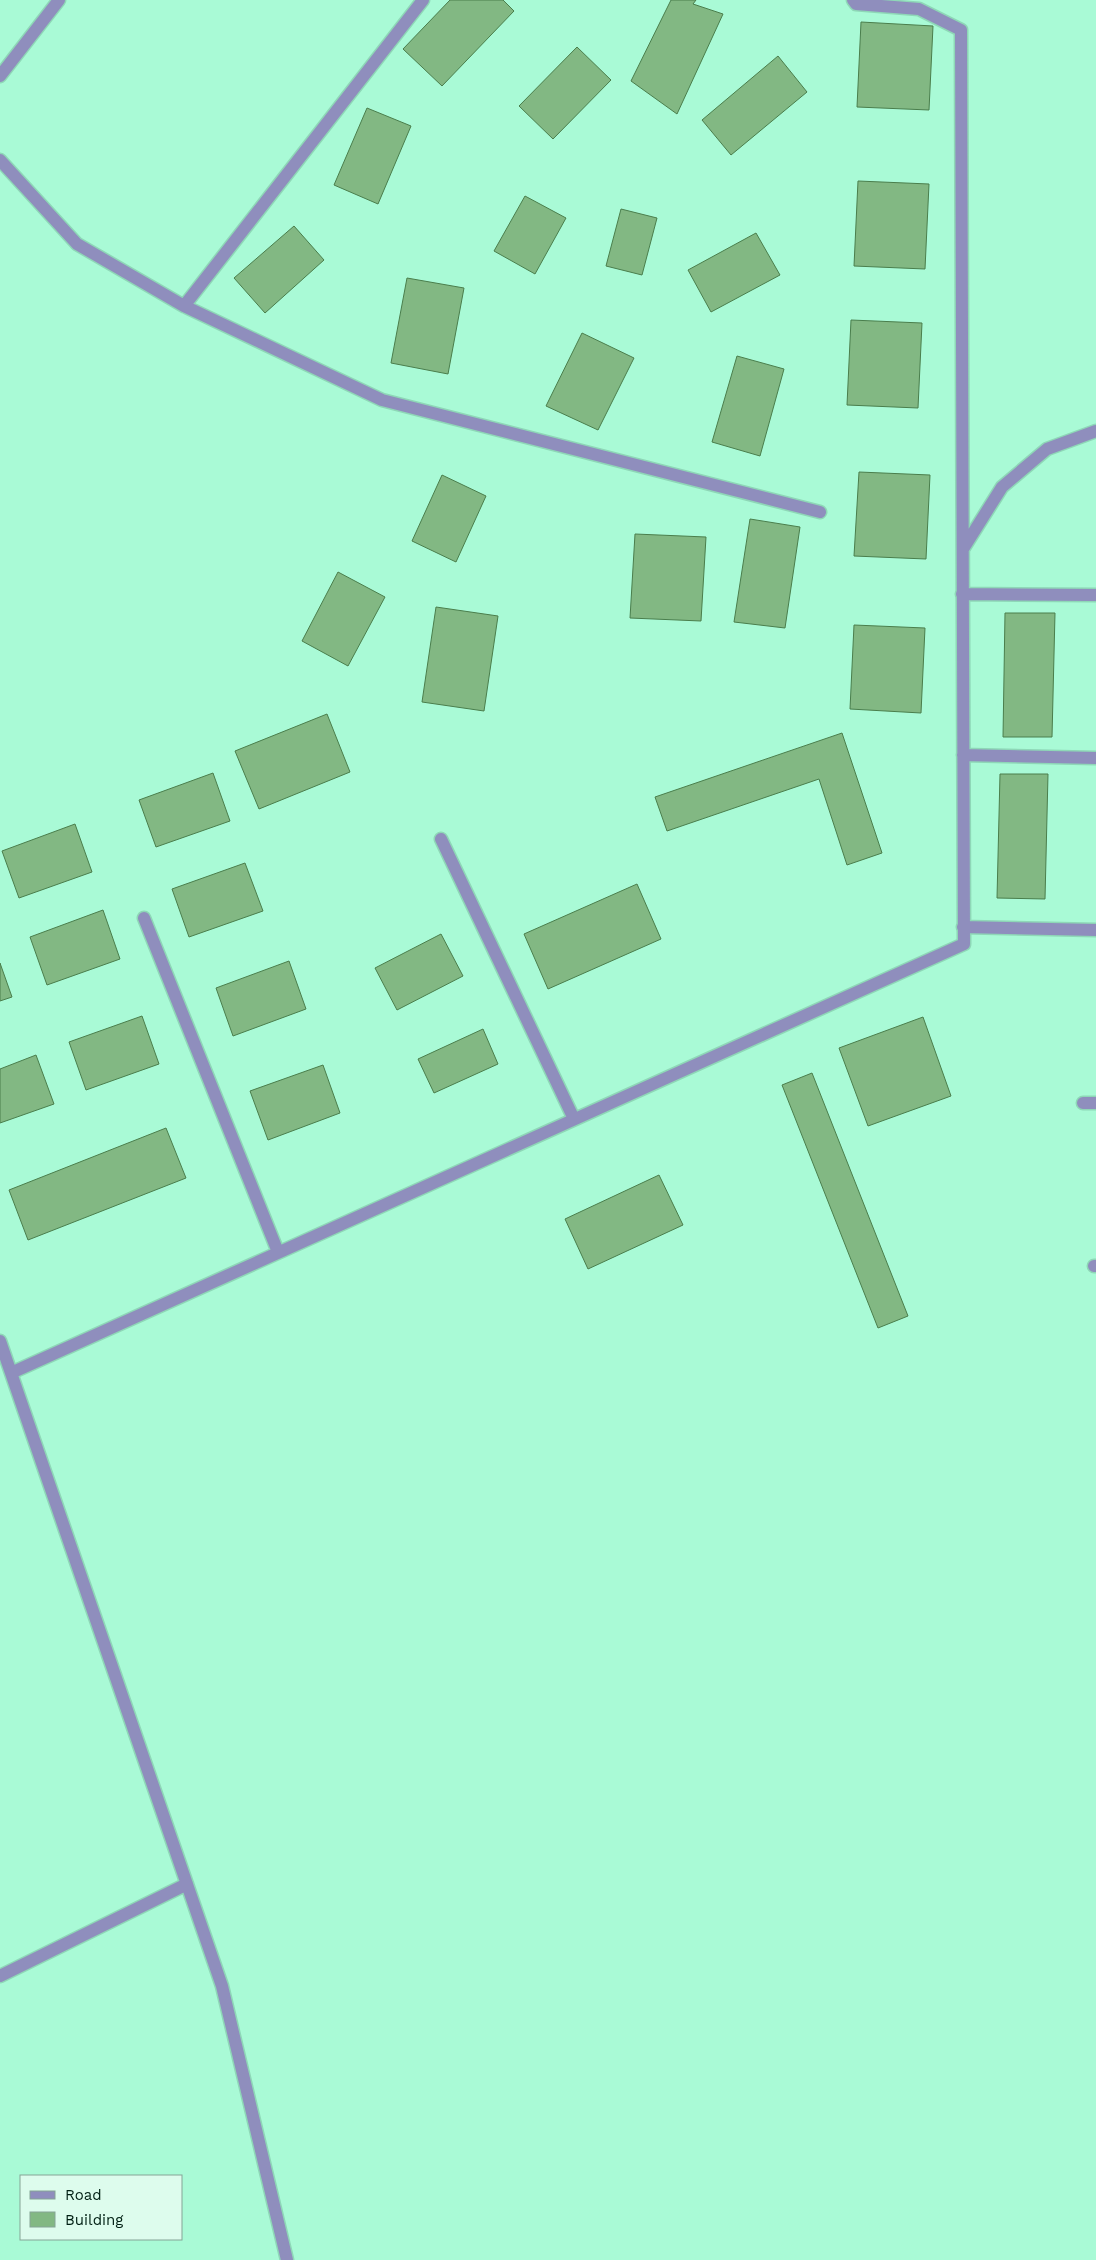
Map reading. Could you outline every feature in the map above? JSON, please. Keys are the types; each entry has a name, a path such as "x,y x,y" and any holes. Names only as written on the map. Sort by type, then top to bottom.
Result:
{"street":[{"path":"0,76 60,0"},
{"path":"184,306 423,0"},
{"path":"11,1372 964,944 960,30 919,9 856,4 853,0"},
{"path":"0,160 77,244 184,306 382,400 820,512"},
{"path":"962,550 1002,486 1047,449 1096,431"},
{"path":"962,594 1096,595"},
{"path":"963,755 1096,758"},
{"path":"441,839 574,1119"},
{"path":"144,918 278,1252"},
{"path":"963,927 1096,930"},
{"path":"1083,1103 1096,1103"},
{"path":"0,1341 222,1986 287,2260"},
{"path":"0,1976 187,1884"}],"building":[{"path":"450,0 503,0 514,11 442,86 403,49"},
{"path":"671,0 696,0 693,4 723,14 677,114 631,81"},
{"path":"861,22 933,26 929,110 857,107"},
{"path":"577,47 611,80 553,139 519,106"},
{"path":"778,56 807,92 731,155 702,120"},
{"path":"367,108 411,126 378,204 334,185"},
{"path":"858,181 929,184 925,269 854,266"},
{"path":"525,196 566,218 535,274 494,251"},
{"path":"621,209 657,218 642,275 606,266"},
{"path":"294,226 324,260 265,313 234,278"},
{"path":"756,233 780,275 711,312 688,270"},
{"path":"407,278 464,288 448,374 391,363"},
{"path":"851,320 922,323 918,408 847,405"},
{"path":"582,333 634,358 598,430 546,406"},
{"path":"737,356 784,369 760,456 712,442"},
{"path":"859,472 930,475 926,559 854,556"},
{"path":"442,475 486,496 456,562 412,541"},
{"path":"750,519 800,527 785,628 734,622"},
{"path":"635,534 706,537 701,621 630,618"},
{"path":"338,572 385,597 348,666 302,641"},
{"path":"436,607 498,616 484,711 422,702"},
{"path":"1005,613 1055,613 1052,737 1003,737"},
{"path":"854,625 925,628 921,713 850,709"},
{"path":"327,714 350,772 259,809 235,751"},
{"path":"842,733 882,853 847,865 819,779 667,831 655,797"},
{"path":"213,773 230,821 156,847 139,800"},
{"path":"1000,774 1048,774 1045,899 997,898"},
{"path":"75,824 92,872 19,898 2,851"},
{"path":"245,863 263,911 189,937 172,889"},
{"path":"637,884 661,939 548,989 524,934"},
{"path":"103,910 120,959 47,985 30,937"},
{"path":"441,934 463,976 397,1010 375,968"},
{"path":"289,961 306,1009 233,1036 216,988"},
{"path":"0,963 12,997 0,1001"},
{"path":"142,1016 159,1064 86,1090 69,1042"},
{"path":"923,1017 951,1096 868,1126 839,1048"},
{"path":"483,1029 498,1064 434,1093 418,1059"},
{"path":"36,1055 54,1104 0,1123 0,1069"},
{"path":"323,1065 340,1113 268,1140 250,1091"},
{"path":"812,1073 908,1316 878,1328 782,1085"},
{"path":"166,1128 186,1178 28,1240 9,1190"},
{"path":"659,1175 683,1225 588,1269 565,1219"}]}
